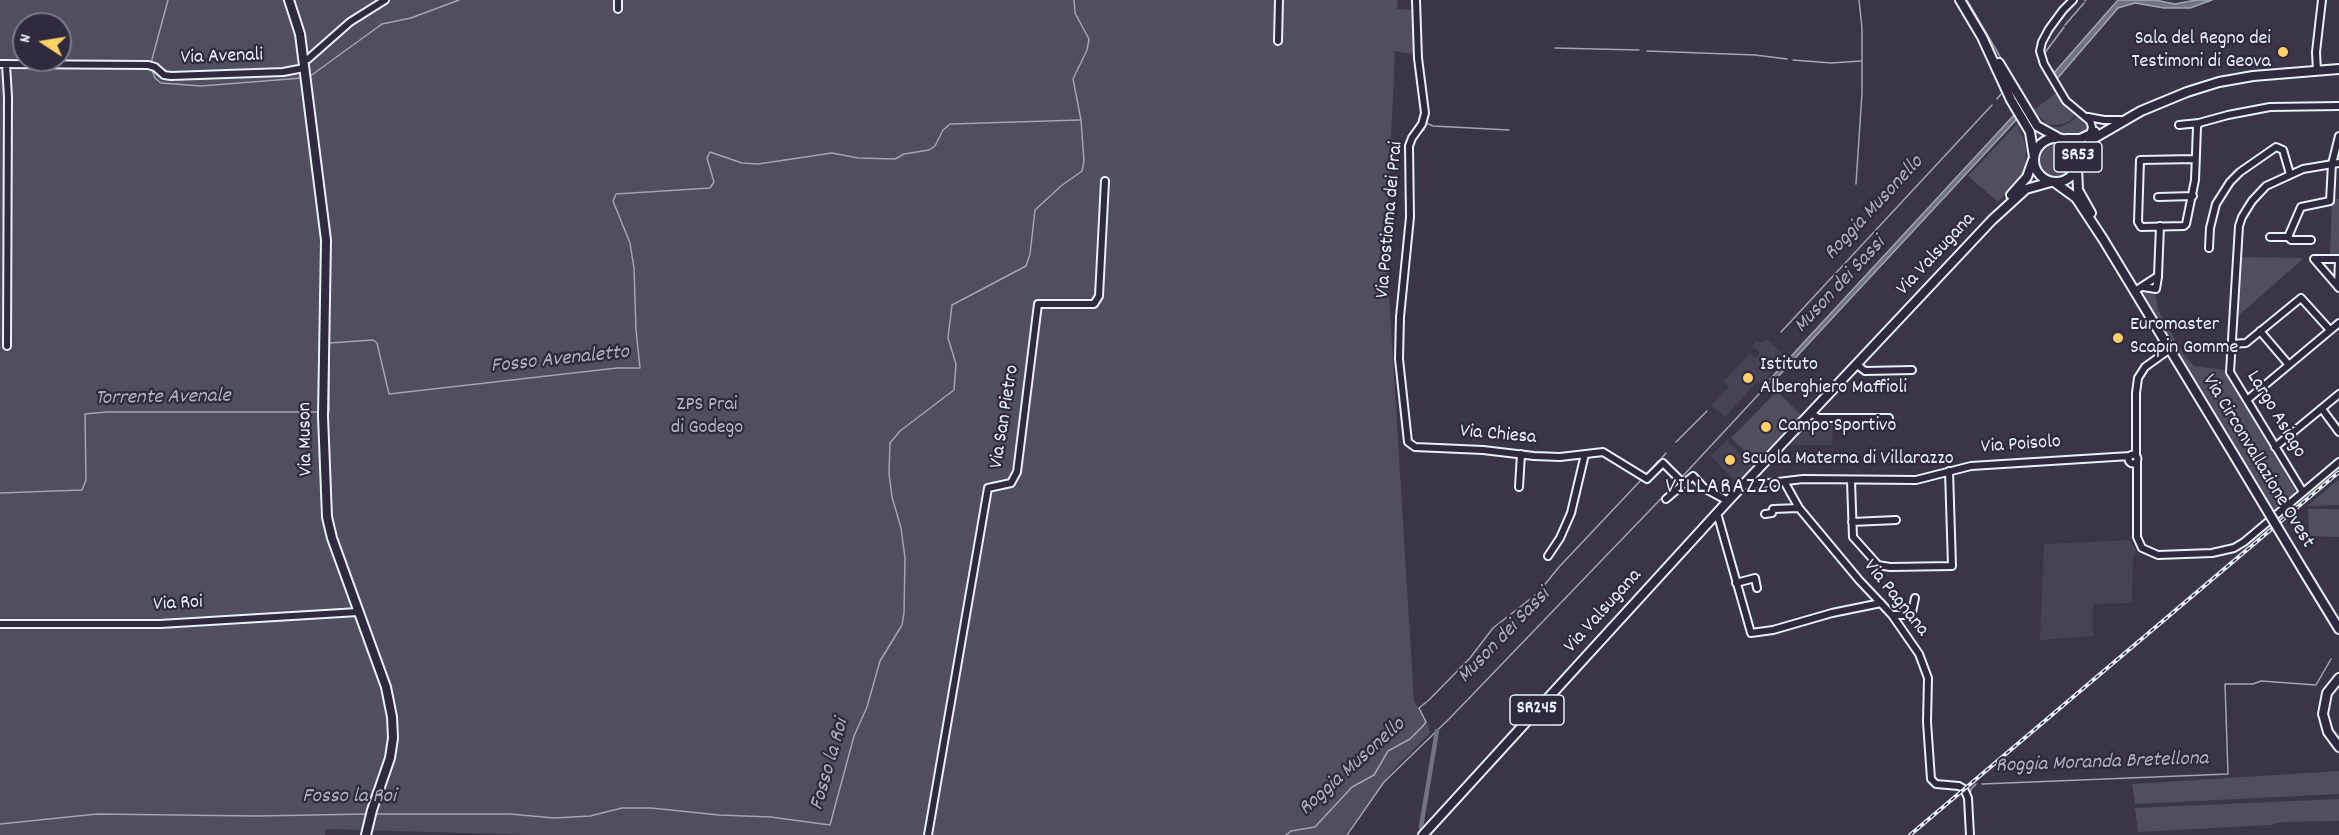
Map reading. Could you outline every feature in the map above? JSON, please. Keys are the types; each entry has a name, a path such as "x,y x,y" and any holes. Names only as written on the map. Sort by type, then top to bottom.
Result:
{"main road":[{"name":"Via Muson","path":"289,0 299,30 327,249 323,413 327,517 358,612 386,687 392,717 393,738 390,758 366,835"},
{"name":"Via Circonvallazione Ovest","path":"1960,0 2025,117 2038,174 2076,198 2139,289 2170,349 2339,629"},
{"path":"2077,165 2089,139 2100,130 2174,97 2219,82 2263,75 2339,69"},
{"path":"2062,139 2089,139 2134,114"},
{"name":"Via Circonvallazione Ovest","path":"2025,117 2041,130 2074,147 2078,190 2103,239"},
{"name":"SR53","path":"2033,158 2043,141 2052,138 2062,139"},
{"name":"Via Valsugana","path":"1425,835 1728,501 1992,220 2025,181 2033,158"},
{"name":"SR53","path":"2053,182 2070,177 2077,165"},
{"name":"Via Valsugana","path":"1992,220 2026,189 2053,182"},
{"name":"Via Circonvallazione Ovest","path":"2332,619 2339,635"},
{"path":"2339,670 2325,701 2324,718 2330,737 2339,747"},
{"path":"2332,686 2339,678"}],"street":[{"path":"304,64 350,22 385,0"},
{"path":"618,0 618,9"},
{"path":"1278,41 1279,0"},
{"name":"Via Postioma dei Prai","path":"1409,444 1401,379 1399,332 1410,217 1409,146 1422,124 1425,113 1418,58 1416,0"},
{"path":"2073,0 2057,17 2042,42 2042,58 2055,84 2070,106 2092,125 2089,139"},
{"path":"2317,71 2316,52 2322,0"},
{"path":"3,64 8,97 7,346"},
{"name":"Via Avenali","path":"3,64 150,66 161,74 171,76 283,72 304,64"},
{"path":"2179,124 2198,125 2228,115 2270,107 2339,106"},
{"path":"2082,115 2098,120 2120,120"},
{"path":"2098,120 2100,130"},
{"path":"2195,159 2142,160 2139,162 2138,222 2141,227 2184,226 2186,224 2193,196 2198,125"},
{"path":"2288,237 2299,208 2330,201 2339,136"},
{"path":"2209,248 2210,228 2216,204 2230,182 2240,172 2276,147 2283,150 2290,174"},
{"name":"Largo Asiago","path":"2303,492 2230,372 2238,238 2242,217 2263,189 2303,169 2336,164"},
{"name":"Via San Pietro","path":"928,835 988,488 1011,483 1017,472 1038,304 1094,304 1099,296 1105,181"},
{"path":"2158,197 2193,196"},
{"path":"2139,289 2158,276 2160,226"},
{"path":"2270,237 2311,240"},
{"path":"2314,259 2339,259 2339,288 2320,266 2314,259"},
{"path":"2231,344 2244,344 2301,298 2330,330"},
{"path":"2247,400 2339,323"},
{"path":"2260,330 2289,365"},
{"path":"2170,349 2148,363 2139,375 2136,393 2131,458 2136,471 2137,537 2142,548 2158,555 2212,553 2234,548 2339,462"},
{"path":"1856,364 1865,371 1912,370"},
{"path":"2275,447 2339,394"},
{"path":"2322,409 2339,432"},
{"path":"1810,413 1819,418 1889,418"},
{"name":"Via Chiesa","path":"1409,444 1415,447 1553,457 1599,452 1608,454 1645,479 1649,478 1663,463 1680,479 1693,476 1704,488 1728,501"},
{"path":"1519,487 1521,454"},
{"path":"1548,556 1560,538 1570,513 1585,454"},
{"name":"Via Poisolo","path":"1746,482 1753,485 1803,480 1916,480 1987,464 2131,458"},
{"path":"1851,481 1853,537 1878,565 1890,567 1952,566 1949,471"},
{"path":"1666,500 1680,479"},
{"name":"Via Pagnana","path":"1785,483 1799,507 1892,615 1925,665 1929,692 1927,722 1931,779 1936,784 1959,786 1964,789 1968,798 1970,835"},
{"path":"1765,514 1772,513 1773,509 1799,507"},
{"path":"1717,513 1751,633 1773,630 1834,612 1881,603"},
{"path":"1852,522 1896,520"},
{"path":"1736,584 1755,578 1757,588"},
{"path":"1892,615 1906,615 1912,612 1915,598"},
{"name":"Via Roi","path":"0,624 160,624 358,612"}],"shaded area":[{"name":"Istituto Alberghiero Maffioli","path":"1767,339 1785,356 1768,375 1766,382 1756,383 1725,417 1711,405 1729,387 1724,381 1750,353 1756,358 1760,353 1752,346 1757,341 1760,343"},
{"path":"1810,421 1833,424 1832,445 1787,445"},
{"name":"Scuola Materna di Villarazzo","path":"1727,440 1752,467 1737,483 1711,456"},
{"path":"2339,467 2339,475 1966,790 1964,787"},
{"path":"2130,540 2136,550 2133,559 2132,603 2093,604 2093,636 2040,640 2044,544"}],"green space":[{"name":"ZPS Prai di Godego","path":"0,0 1398,0 1397,9 1414,10 1415,47 1413,54 1395,51 1386,246 1414,701 1427,721 1430,733 1392,771 1345,835 531,835 326,829 325,835 0,835"},
{"path":"2058,92 2064,103 2075,113 2072,119 2064,124 2048,124 2039,116 2036,117 2032,111"},
{"path":"2078,115 2088,120 2090,131 2086,135 2071,136 2045,128 2036,121 2039,119 2053,127 2061,127"},
{"path":"2020,121 2022,125 2018,128 2026,149 2025,165 2020,178 1998,202 1968,176"},
{"path":"2055,142 2068,147 2073,160 2068,173 2055,178 2042,173 2037,160 2042,147"},
{"path":"2332,198 2339,199 2339,256 2330,256"},
{"path":"2241,257 2304,258 2237,317"},
{"path":"2141,289 2155,290 2158,310 2184,355 2194,366 2225,370 2295,490 2293,497 2273,513 2140,293"},
{"name":"Campo Sportivo","path":"1777,391 1801,415 1756,462 1731,438"},
{"path":"2339,479 2339,505 2307,506"},
{"path":"2308,509 2339,509 2339,537 2309,536"},
{"path":"2339,771 2339,794 2135,804 2132,784"},
{"path":"2339,799 2339,821 2282,822 2271,825 2138,832 2135,808"}],"water":[{"path":"2118,0 2155,0 2175,4 2212,0 2190,8 2164,8 2135,3 2118,8 2056,80 2053,74"},
{"path":"2015,114 2017,119 1773,382 1770,379"}],"waterway":[{"path":"151,63 168,0"},
{"name":"Torrente Avenale","path":"309,77 382,24 411,18 459,0"},
{"name":"Fosso la Roi","path":"375,814 510,814 554,818 590,816 622,808 651,808 719,815 771,817 830,825 854,736 867,707 880,661 902,625 904,613 905,558 901,528 892,497 889,474 890,443 900,431 954,390 956,364 948,338 952,305 1026,266 1030,254 1035,210 1061,186 1082,171 1084,161 1081,120 1073,79 1087,50 1089,39 1075,13 1074,0"},
{"path":"1856,184 1862,93 1862,28 1859,0"},
{"path":"1967,0 2009,72"},
{"name":"Roggia Musonello","path":"2065,25 2084,3"},
{"path":"1957,4 1971,28"},
{"name":"Roggia Musonello","path":"2044,54 2064,27"},
{"path":"1420,41 1421,49"},
{"path":"1555,48 1639,50"},
{"path":"1647,51 1755,55 1787,59"},
{"path":"1421,58 1422,67"},
{"path":"1793,60 1831,63 1861,61"},
{"path":"151,68 155,78 161,83 201,86 302,78"},
{"path":"1424,83 1428,109"},
{"path":"2021,93 2027,102"},
{"name":"Roggia Musonello","path":"1997,99 2001,94"},
{"name":"Roggia Musonello","path":"1781,332 1992,105"},
{"path":"1426,124 1428,116"},
{"name":"Fosso Avenaletto","path":"325,412 329,412 329,343 373,340 377,343 389,394 617,368 640,368 634,268 630,243 613,201 616,194 710,188 714,182 707,158 710,152 742,163 758,164 832,153 858,158 895,159 904,154 929,150 935,146 943,130 950,124 1080,120"},
{"path":"1426,123 1433,126 1509,130"},
{"path":"1419,133 1424,130"},
{"path":"1412,155 1414,142"},
{"path":"1412,172 1413,207"},
{"name":"Muson dei Sassi","path":"1681,478 1772,380"},
{"name":"Roggia Musonello","path":"1676,442 1707,411"},
{"name":"Torrente Avenale","path":"0,493 82,490 86,480 85,414 107,412 320,412"},
{"name":"Roggia Musonello","path":"1661,459 1666,453"},
{"path":"1646,476 1658,461"},
{"name":"Roggia Musonello","path":"1286,835 1291,831 1315,827 1352,787 1374,775 1388,751 1410,739 1426,722 1419,708 1470,658 1493,628 1538,593 1559,567 1642,479"},
{"name":"Muson dei Sassi","path":"1347,835 1384,782 1450,718 1678,481"},
{"name":"Roggia Moranda Bretellona","path":"1982,784 2228,774 2225,684 2253,684 2261,681 2316,685 2331,659"},
{"path":"1421,827 1437,731"},
{"name":"Roggia Moranda Bretellona","path":"1970,796 1971,789 1976,784"},
{"name":"Fosso la Roi","path":"0,824 97,814 256,816 368,814"}],"railway":[{"path":"1910,835 2339,472"}],"place":[{"name":"Sala del Regno dei Testimoni di Geova","path":"2283,52"},
{"name":"Euromaster Scapin Gomme","path":"2118,338"},
{"name":"Istituto Alberghiero Maffioli","path":"1748,378"},
{"name":"Campo Sportivo","path":"1766,427"},
{"name":"Scuola Materna di Villarazzo","path":"1730,460"}],"district":[{"name":"VILLARAZZO","path":"1724,489"}]}
